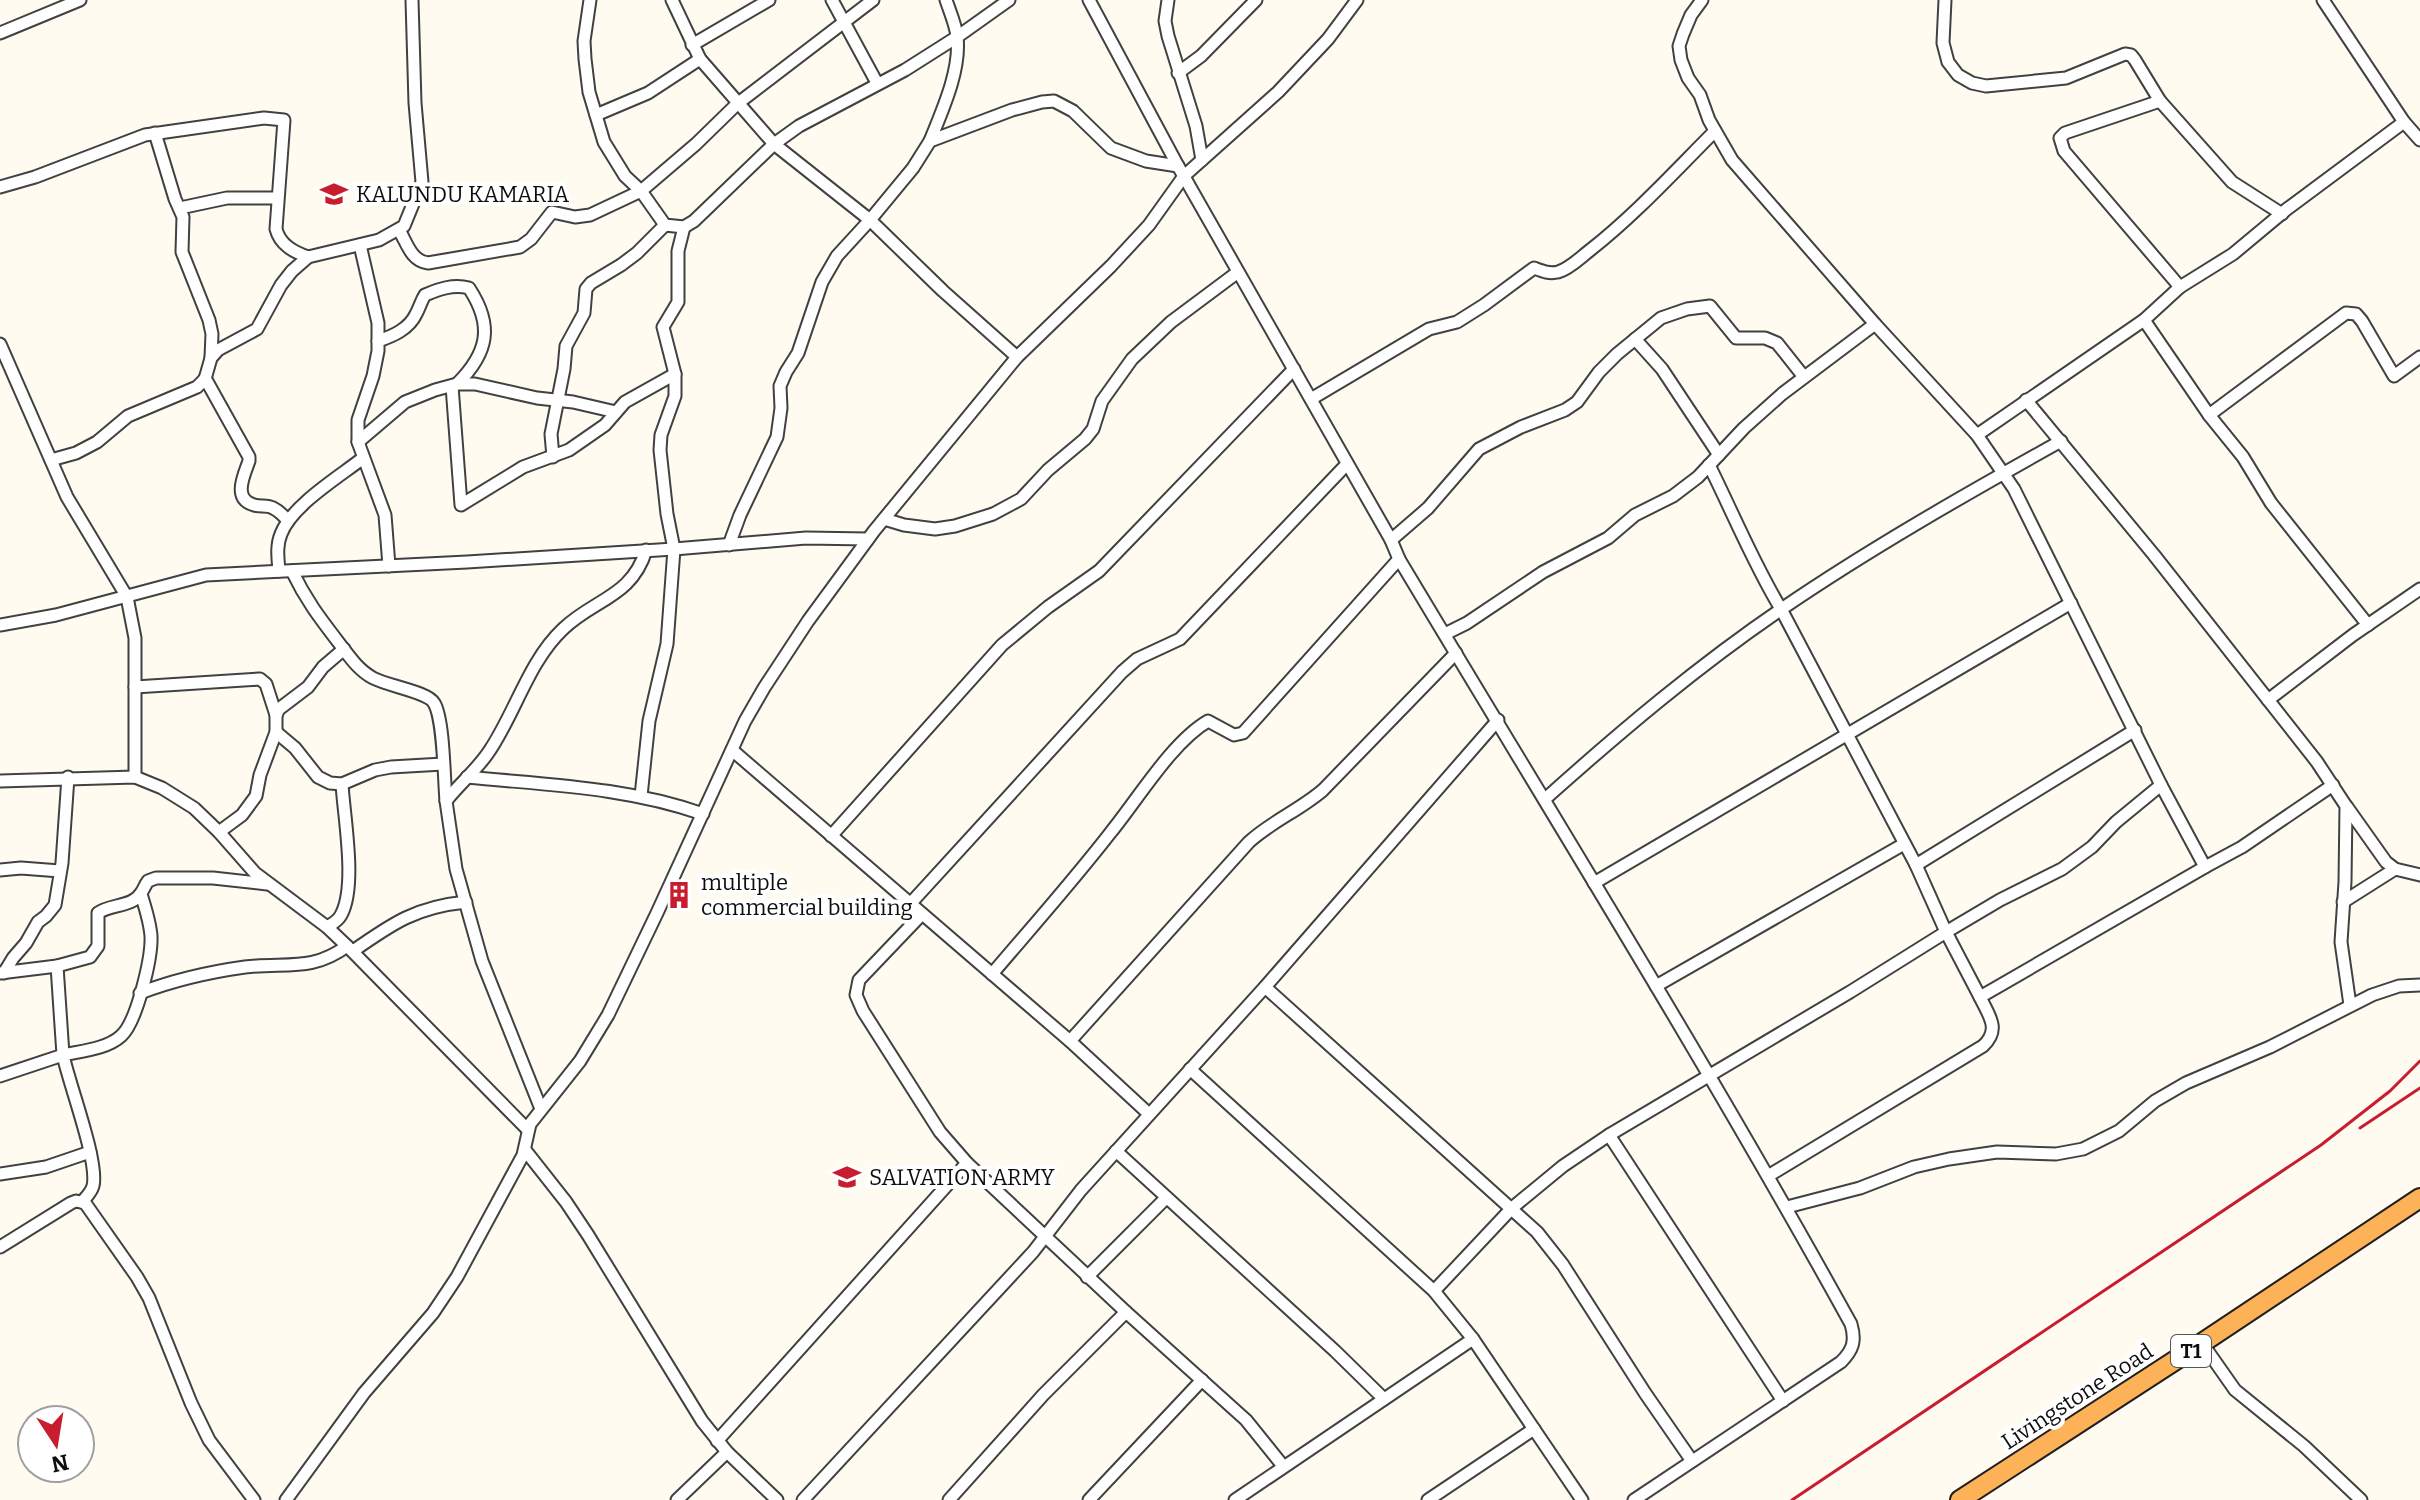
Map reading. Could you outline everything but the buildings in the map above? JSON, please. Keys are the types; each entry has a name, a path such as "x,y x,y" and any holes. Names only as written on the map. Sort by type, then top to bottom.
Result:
{"highway":[{"name":"Livingstone Road","path":"1960,1500 2420,1198"}],"street":[{"path":"0,33 80,0"},
{"path":"211,358 218,350 257,329 281,285 308,257 379,240 404,226 422,182 415,103 412,0"},
{"path":"590,0 584,41 585,59 589,92 604,142 625,176 641,191 665,225 684,227 774,144 799,126 905,70 1009,0"},
{"path":"672,0 700,59 774,144 870,220 1017,357"},
{"path":"692,45 769,0"},
{"path":"832,0 877,83"},
{"path":"399,230 413,257 420,262 472,256 520,247 531,239 552,212 575,217 590,215 641,191 737,104 873,0"},
{"path":"729,545 777,437 780,386 798,353 822,282 837,256 913,168 930,141 948,95 956,59 957,37 946,0"},
{"path":"1089,0 1181,171 1399,559 1787,1207 1851,1324 1855,1340 1849,1354 1841,1362 1634,1500"},
{"path":"1168,0 1165,21 1196,126 1202,160"},
{"path":"1178,73 1201,56 1256,0"},
{"path":"286,1500 364,1393 445,1295 476,1245 525,1150 528,1130 580,1061 608,1015 732,750 764,688 808,621 868,539 1017,357 1139,236 1181,171 1202,160 1278,92 1328,39 1357,0"},
{"path":"1702,0 1691,15 1679,46 1688,78 1700,95 1715,131 1732,160 1977,435 2004,473 2205,867"},
{"path":"1945,0 1943,43 1948,62 1958,75 1986,86 2066,78 2125,54 2131,55 2160,101 2232,182 2282,214"},
{"path":"2323,0 2404,122 2420,140"},
{"path":"596,115 648,93 700,59"},
{"path":"930,141 1012,110 1054,101 1073,111 1111,148 1181,171"},
{"path":"2160,101 2065,133 2060,138 2064,151 2180,287"},
{"path":"0,187 155,133 264,118 284,120 277,198 278,236 285,246 308,257"},
{"path":"1977,435 2144,320 2180,287 2233,254 2404,122"},
{"path":"1311,399 1429,329 1457,322 1534,268 1546,273 1567,268 1650,197 1715,131"},
{"path":"51,460 76,453 97,442 128,416 197,387 205,378 211,358 212,334 182,252 184,230 180,208 155,133"},
{"path":"180,208 227,198 277,198"},
{"path":"553,457 551,434 567,343 584,313 588,287 637,253 665,225"},
{"path":"641,796 649,721 667,644 674,549 660,450 661,435 675,396 675,374 663,327 678,302 678,251 684,227"},
{"path":"360,245 378,323 378,341 373,376 358,420 358,442 382,501 389,566"},
{"path":"884,519 935,529 993,514 1021,499 1093,429 1102,401 1132,359 1171,322 1238,272"},
{"path":"378,341 408,325 425,295 446,287 469,288 486,325 485,337 473,369 454,385"},
{"path":"1391,540 1428,508 1479,449 1577,402 1599,372 1661,318 1675,312 1710,306 1736,338 1765,338 1777,343 1804,377"},
{"path":"2209,415 2346,313 2356,314 2362,321 2394,376 2420,357"},
{"path":"2144,320 2209,415 2243,457 2271,503 2368,625"},
{"path":"1445,634 1467,623 1543,572 1608,538 1635,515 1673,496 1698,477 1744,428 1804,377 1875,324"},
{"path":"1635,339 1662,369 1719,455"},
{"path":"0,344 67,497 127,597 135,638 135,777"},
{"path":"831,836 1002,645 1099,571 1294,369"},
{"path":"454,385 461,505 514,472 569,450 605,425 625,402 675,374"},
{"path":"205,378 249,457 240,483 246,501 276,509 288,521"},
{"path":"358,442 405,402 454,385 475,384 616,412"},
{"path":"2026,400 2268,700 2333,785 2384,860 2395,869 2420,875"},
{"path":"1545,799 1656,703 1781,609 2061,441"},
{"path":"279,571 277,553 280,535 288,521 363,458"},
{"path":"910,904 1122,672 1137,659 1180,639 1346,465"},
{"path":"1709,465 1759,572 1916,865 1992,1027 1992,1036 1983,1046 1768,1176"},
{"path":"0,625 56,615 206,575 674,549 806,538 868,539"},
{"path":"446,801 489,752 549,643 577,617 633,579 646,550"},
{"path":"992,974 1184,742 1208,721 1234,735 1243,733 1399,559"},
{"path":"292,571 305,599 355,664 371,677 391,686 429,697 437,708 456,869 482,961 541,1109"},
{"path":"2268,700 2420,589"},
{"path":"1594,883 2071,603"},
{"path":"276,715 344,649"},
{"path":"1070,1041 1249,842 1269,825 1299,810 1323,790 1456,653"},
{"path":"135,687 260,679 266,684 276,715 276,732 260,775 256,796 242,815 219,832"},
{"path":"803,1500 1045,1238 1081,1190 1265,987 1498,720"},
{"path":"1916,865 2135,730"},
{"path":"276,732 295,748 318,777 330,783 342,784 375,770 443,764"},
{"path":"732,750 1070,1041 1149,1114"},
{"path":"2,973 38,922 55,905 68,777"},
{"path":"0,781 135,777 162,788 194,808 267,884 327,927 350,948 528,1130"},
{"path":"467,777 597,788 641,796 703,814"},
{"path":"327,927 342,914 348,885 342,784"},
{"path":"1434,1291 1512,1208 1563,1166 1609,1135 1946,932 2074,861 2161,785"},
{"path":"1980,997 2242,847 2333,785"},
{"path":"2346,806 2341,942 2350,1005"},
{"path":"1656,986 1904,844"},
{"path":"2343,902 2395,869"},
{"path":"0,870 60,871"},
{"path":"2,973 57,966 90,957 98,946 98,913 102,909 133,901 148,881 156,878 213,878 267,884"},
{"path":"0,1076 107,1044 121,1036 130,1025 151,954 151,933 141,894"},
{"path":"140,993 216,971 314,963 350,948 410,915 428,908 466,902"},
{"path":"922,914 859,980 856,995 940,1132 967,1163 1045,1238 1246,1420 1283,1466"},
{"path":"0,1247 71,1203 82,1202 93,1186 90,1152 63,1055 57,966"},
{"path":"1787,1207 1860,1188 1938,1161 1997,1152 2056,1154 2083,1149 2129,1124 2167,1093 2270,1047 2350,1005 2399,986 2420,985"},
{"path":"1265,987 1537,1232 1692,1461"},
{"path":"1190,1069 1434,1291 1473,1339 1582,1500"},
{"path":"1609,1135 1783,1401"},
{"path":"525,1150 581,1224 692,1407 727,1452 777,1500"},
{"path":"1116,1151 1271,1291 1384,1399"},
{"path":"0,1174 46,1167 90,1152"},
{"path":"717,1441 967,1163"},
{"path":"1087,1277 1166,1198"},
{"path":"82,1202 137,1277 149,1298 203,1428 254,1500"},
{"path":"949,1500 1043,1395 1126,1312"},
{"path":"1235,1500 1473,1339"},
{"path":"2202,1343 2235,1390 2304,1446 2361,1500"},
{"path":"1089,1500 1202,1380"},
{"path":"1428,1500 1534,1429"},
{"path":"677,1500 727,1452"}],"railway":[{"path":"1792,1500 2321,1145 2390,1091 2420,1061"},
{"path":"2360,1128 2420,1088"}],"place":[{"name":"KALUNDU KAMARIA","path":"334,194"},
{"name":"multiple commercial building","path":"679,895"},
{"name":"SALVATION ARMY","path":"847,1177"}]}
